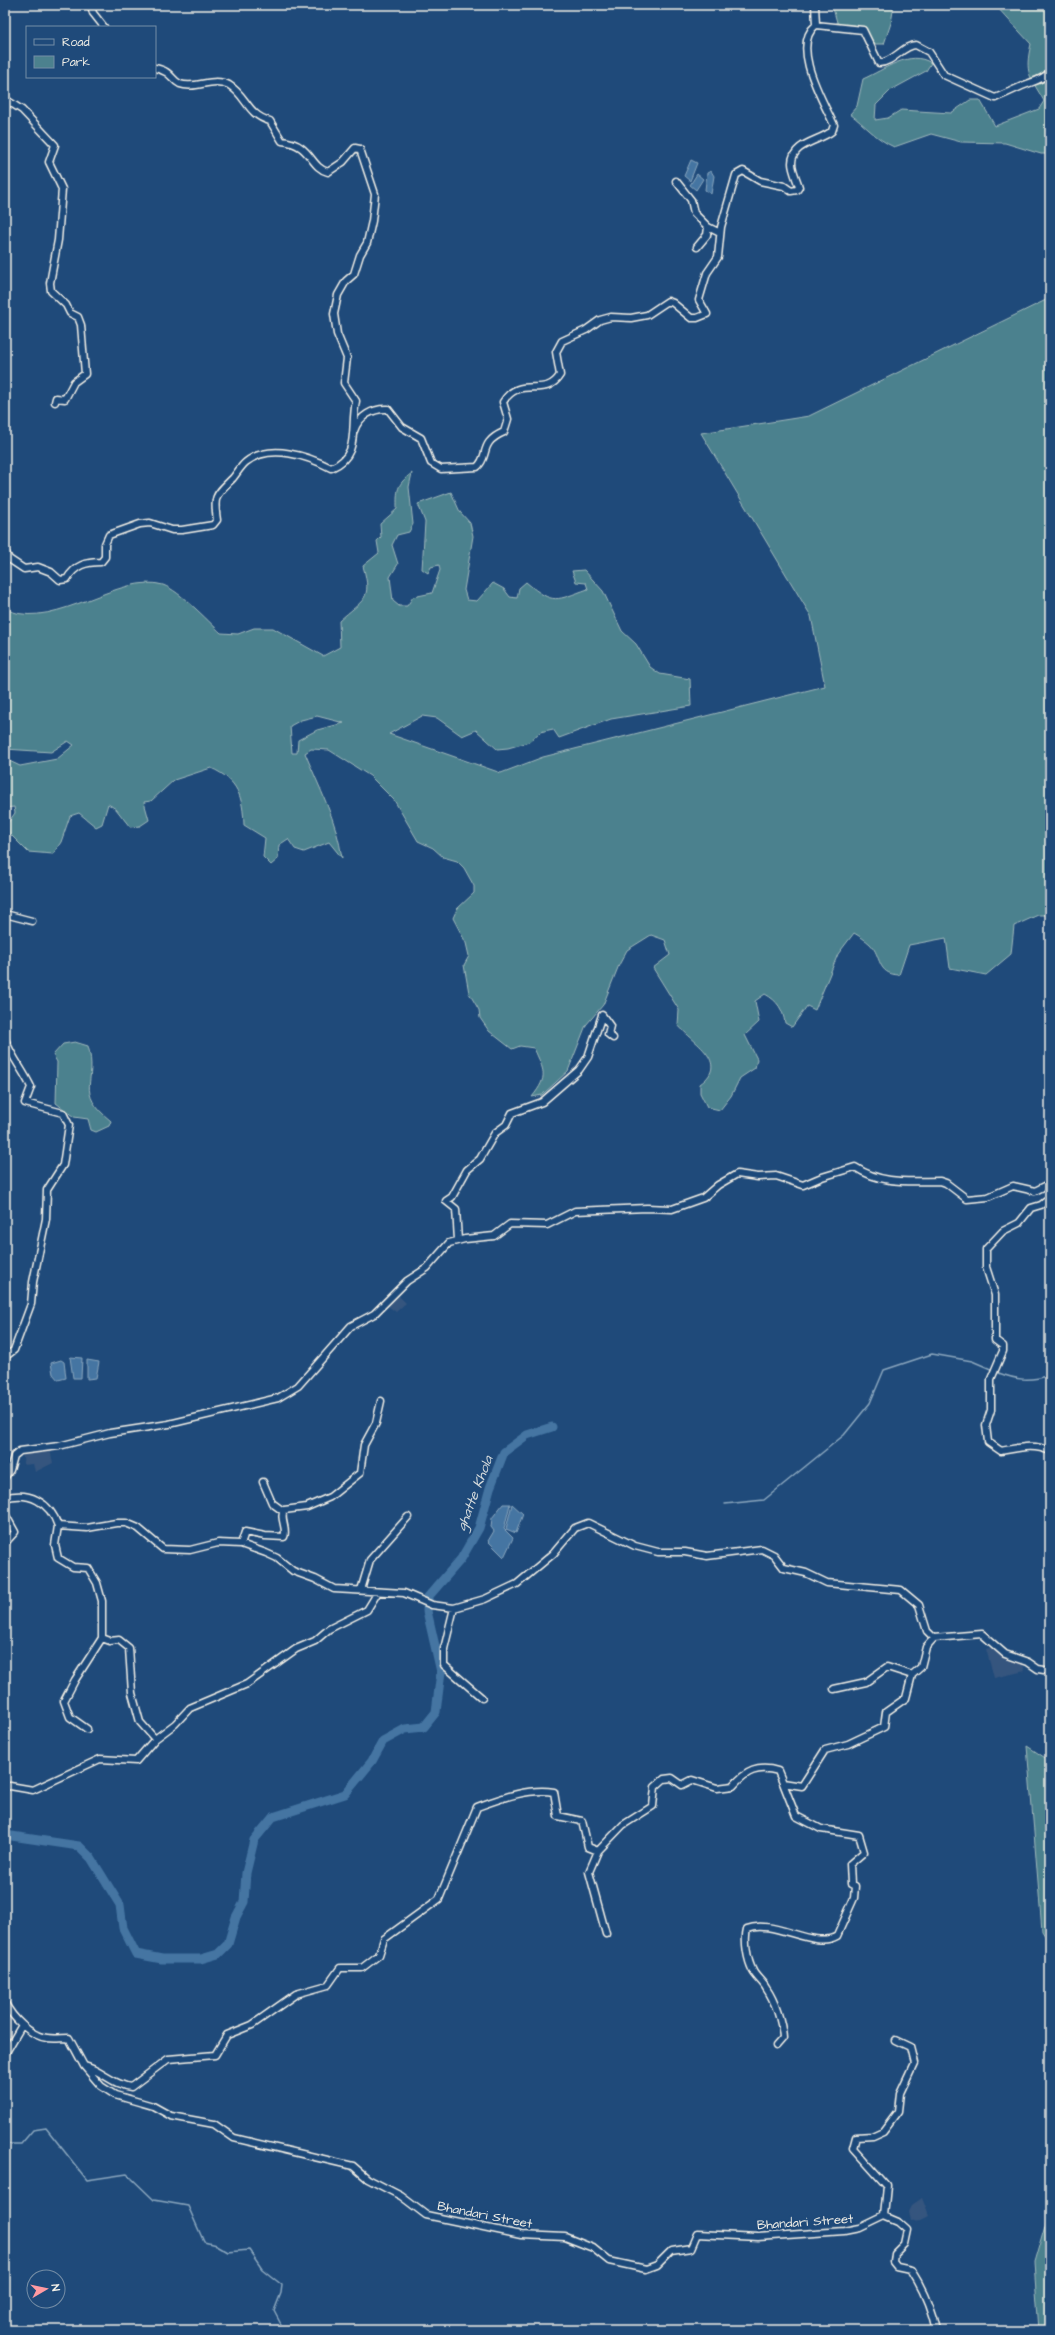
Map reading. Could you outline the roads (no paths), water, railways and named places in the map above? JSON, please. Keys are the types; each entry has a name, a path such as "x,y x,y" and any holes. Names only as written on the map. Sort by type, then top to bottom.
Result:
{"street":[{"path":"91,5 93,13 103,26"},
{"path":"352,435 355,426 370,411 376,408 388,409 402,427 421,438 431,463 441,469 476,468 481,464 483,452 492,438 504,432 508,419 503,402 509,393 526,386 545,388 555,383 560,376 556,352 562,341 586,330 600,320 611,317 632,318 647,315 668,301 673,303 690,318 697,318 707,314 700,300 707,273 718,257 720,233 736,175 743,171 760,180 784,186 791,191 797,190 800,187 792,162 795,153 803,145 832,131 834,125 819,96 805,56 805,42 808,33 816,25 815,5"},
{"path":"816,25 863,30 879,63 892,58 910,46 916,44 929,52 944,75 995,98 1011,93 1027,84 1040,81 1050,72"},
{"path":"5,551 9,559 24,569 38,567 51,572 60,580 67,578 72,569 82,565 101,562 105,557 105,544 110,536 140,524 150,523 172,530 182,530 213,525 217,520 214,500 218,492 245,462 254,457 266,453 291,454 312,459 331,468 342,463 352,451 352,435 356,401 344,383 347,358 337,334 334,314 338,295 346,281 354,274 360,255 367,243 372,220 375,194 360,148 355,148 343,162 328,172 322,171 301,146 282,140 270,121 260,118 250,110 238,91 228,84 214,81 191,85 180,84 166,70 156,68"},
{"path":"5,99 22,110 55,145 49,162 62,190 58,240 50,283 51,291 66,305 70,313 78,317 81,326 84,374 74,382 65,399 56,398 55,402"},
{"path":"676,181 691,200 694,213 708,227 720,233"},
{"path":"697,247 706,235 708,227"},
{"path":"5,914 32,921"},
{"path":"458,1240 456,1209 446,1202 452,1197 467,1170 480,1159 495,1133 506,1125 512,1113 542,1102 579,1070 588,1057 602,1015 610,1026 608,1034 613,1038"},
{"path":"5,1039 10,1053 24,1072 31,1087 25,1103 63,1113 69,1125 63,1165 47,1190 46,1219 33,1282 31,1304 14,1350 5,1357"},
{"path":"5,1477 10,1470 14,1456 20,1451 59,1446 110,1433 169,1424 278,1398 298,1386 351,1326 374,1314 407,1281 427,1268 450,1243 458,1240 494,1236 510,1224 547,1225 575,1211 647,1208 672,1209 703,1198 732,1174 741,1173 758,1177 776,1176 802,1185 822,1176 855,1167 871,1176 890,1181 940,1181 946,1183 967,1199 988,1197 1013,1186 1035,1191 1045,1186 1050,1188"},
{"path":"1050,1198 1041,1205 1031,1208 1019,1224 1003,1231 990,1242 986,1249 987,1273 992,1281 995,1295 995,1340 1003,1346 1003,1351 991,1379 990,1410 986,1431 988,1442 1001,1451 1029,1446 1041,1447 1050,1451"},
{"path":"283,1511 286,1508 311,1506 330,1497 360,1473 364,1444 376,1422 381,1401"},
{"path":"241,1544 243,1533 248,1531 265,1536 284,1538 285,1532 283,1511 270,1500 263,1482"},
{"path":"5,1498 23,1495 48,1507 58,1526 55,1545 58,1558 73,1567 88,1568 97,1583 103,1613 102,1638 75,1680 64,1701 70,1718 88,1729"},
{"path":"5,1514 15,1532 5,1543"},
{"path":"361,1590 370,1560 408,1517"},
{"path":"58,1526 87,1528 126,1523 138,1528 163,1549 190,1550 218,1543 241,1544 277,1558 294,1571 316,1579 334,1589 404,1593 432,1605 454,1608 485,1599 517,1584 553,1554 575,1528 588,1523 635,1546 658,1552 684,1552 707,1556 762,1550 774,1555 784,1568 806,1573 827,1583 901,1590 919,1605 927,1632 934,1638"},
{"path":"5,1787 10,1786 33,1790 100,1759 136,1761 155,1739 176,1724 190,1708 247,1684 296,1649 315,1641 329,1629 367,1610 378,1592"},
{"path":"454,1608 444,1649 444,1665 447,1670 482,1698"},
{"path":"783,1783 802,1786 824,1750 848,1744 884,1727 886,1712 906,1698 912,1675 921,1667 926,1647 934,1638 982,1634 1005,1654 1028,1662 1038,1669 1050,1671"},
{"path":"102,1638 119,1640 129,1648 132,1693 140,1722 155,1739"},
{"path":"834,1689 866,1682 887,1667 912,1675"},
{"path":"606,1934 589,1872 598,1851 623,1825 653,1806 655,1787 664,1780 672,1778 682,1785 692,1780 700,1781 717,1788 733,1786 743,1774 766,1768 778,1772 796,1816 821,1829 860,1835 864,1852 850,1864 851,1884 855,1886 854,1898 837,1936 832,1939 808,1937 781,1929 752,1926 747,1929 745,1934 753,1972 771,1996 781,2027 783,2038 776,2046"},
{"path":"84,2066 94,2068 121,2086 131,2087 168,2059 215,2055 227,2034 252,2025 296,1994 328,1985 340,1968 362,1968 379,1955 384,1939 439,1899 477,1807 503,1797 540,1790 554,1792 558,1816 582,1821 588,1847 598,1851"},
{"name":"Bhandari Street","path":"5,2002 10,2012 22,2025 45,2038 69,2038 84,2066 101,2086 115,2095 153,2106 171,2116 214,2124 234,2138 353,2166 368,2179 401,2196 426,2215 521,2235 565,2237 593,2248 609,2261 646,2269 657,2265 671,2251 691,2248 697,2234 758,2237 844,2231 859,2228 884,2216"},
{"path":"5,2054 22,2025"},
{"path":"895,2040 910,2047 914,2063 900,2094 898,2111 883,2131 872,2136 856,2137 852,2144 853,2148 887,2186 884,2216 898,2222 907,2230 904,2244 894,2254 893,2262 897,2267 912,2270 922,2286 930,2304 936,2330"}],"waterway":[{"path":"725,1504 764,1500 844,1435 870,1403 884,1370 932,1354 972,1361 993,1370"},
{"path":"996,1372 1010,1377 1023,1379 1036,1379 1050,1375"},
{"name":"ghatte Khola","path":"5,1835 79,1846 91,1858 120,1905 123,1928 136,1954 162,1959 201,1959 218,1954 228,1944 236,1917 244,1902 246,1873 254,1840 273,1817 345,1794 372,1761 383,1741 405,1729 424,1727 436,1712 441,1672 427,1611 428,1597 461,1559 479,1528 490,1488 504,1452 527,1435 552,1427"},
{"path":"5,2144 21,2144 33,2130 46,2128 87,2180 127,2174 154,2200 188,2206 204,2242 216,2245 228,2252 249,2250 262,2269 282,2285 281,2293 274,2311 284,2330"}]}
